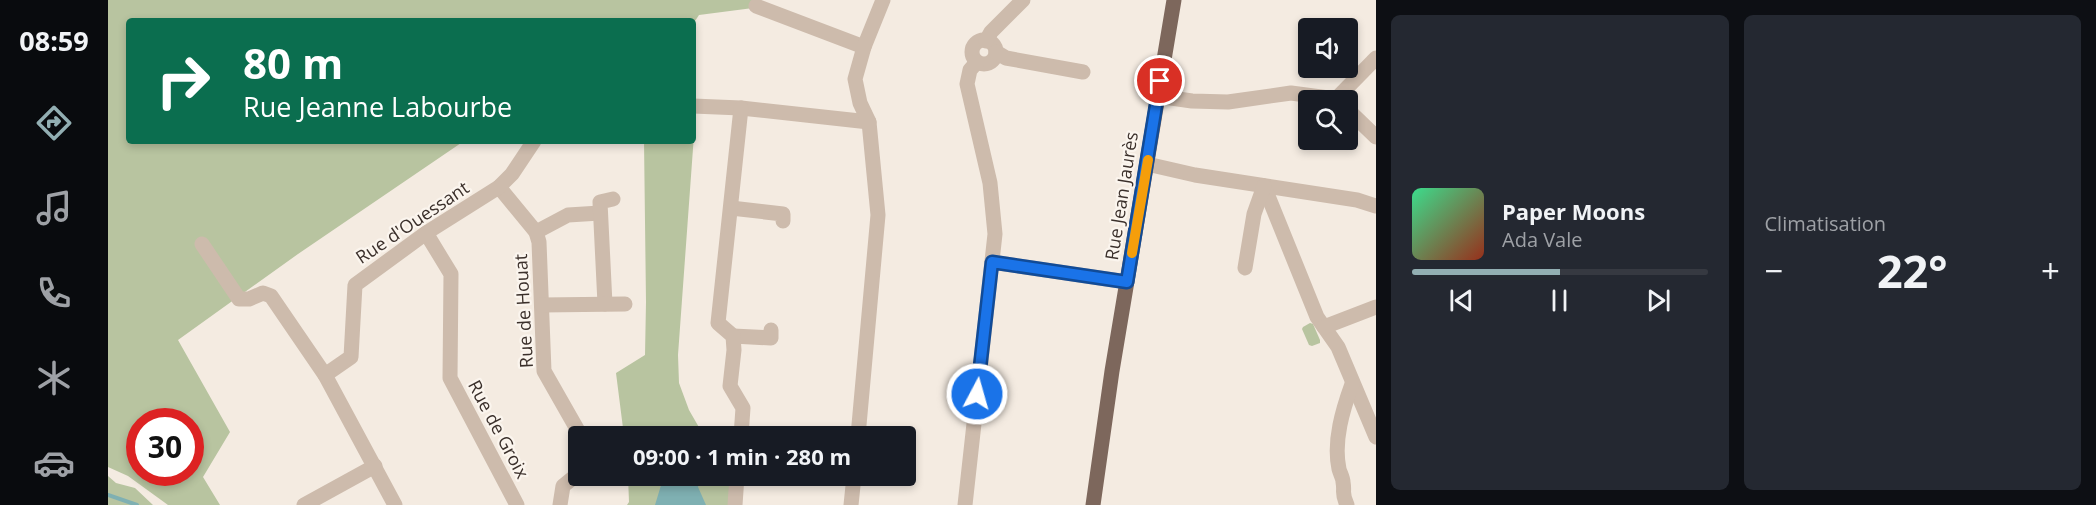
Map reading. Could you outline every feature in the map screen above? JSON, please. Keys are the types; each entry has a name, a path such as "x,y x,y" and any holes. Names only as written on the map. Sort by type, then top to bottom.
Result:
{"main road":[{"name":"Rue Jean Jaurès","path":"1092,505 1174,0"}],"street":[{"path":"859,426 878,215 869,122 860,103 855,79 864,47 883,0"},
{"path":"991,46 991,33 1023,0"},
{"path":"756,6 864,47"},
{"path":"965,505 994,234 990,183 967,84 970,70 977,62 973,55 974,48 979,42 991,46 1006,58 1083,72"},
{"path":"1350,90 1376,58"},
{"path":"1157,96 1192,101 1228,102 1291,93 1298,94"},
{"path":"696,106 741,108 869,122"},
{"path":"741,108 718,323 733,336 771,338 771,330"},
{"path":"1358,120 1376,137"},
{"name":"Rue d'Ouessant","path":"325,375 351,357 356,285 426,233 500,187 512,174 532,144"},
{"path":"1147,164 1195,175 1358,200 1376,206"},
{"path":"1245,268 1254,214 1264,186"},
{"path":"1264,186 1317,317 1338,347 1376,437"},
{"name":"Rue de Houat","path":"500,187 536,232 539,242 544,371 575,426"},
{"path":"605,304 600,202 613,199"},
{"path":"731,208 783,214 783,221"},
{"path":"536,232 568,215 600,213"},
{"name":"Rue de Groix","path":"426,233 451,274 450,378 517,505"},
{"path":"202,244 239,299 249,299 263,293 272,296 325,375 395,505"},
{"path":"992,262 1127,282"},
{"path":"542,304 624,303"},
{"path":"1324,327 1376,307"},
{"path":"733,336 734,350 730,386 743,408 742,426"},
{"path":"1347,505 1342,494 1344,484 1339,469 1337,448 1345,404 1352,384"},
{"path":"304,505 375,466"},
{"path":"560,505 563,486 568,482"},
{"path":"735,505 736,486"},
{"path":"851,505 853,486"}],"green space":[{"path":"108,0 753,0 753,8 699,15 696,20 126,18 126,144 460,144 298,254 178,340 230,432 204,475 204,408 126,408 126,475 108,467"},
{"path":"644,144 693,144 678,355 679,383 689,410 698,426 623,426 616,373 645,355"},
{"path":"1310,323 1313,324 1320,340 1320,343 1312,346 1309,345 1302,329"},
{"path":"108,476 116,483 135,488 153,505 108,505"},
{"path":"204,479 220,505 168,505 142,486 204,486"},
{"path":"628,486 731,486 730,505 627,505"}],"water":[{"path":"661,486 698,486 706,505 655,505"}],"waterway":[{"path":"108,495 137,505"}],"slow traffic":[{"path":"1132,253 1148,160"}],"route":[{"path":"977,394 992,262 1127,282 1160,81"}]}
